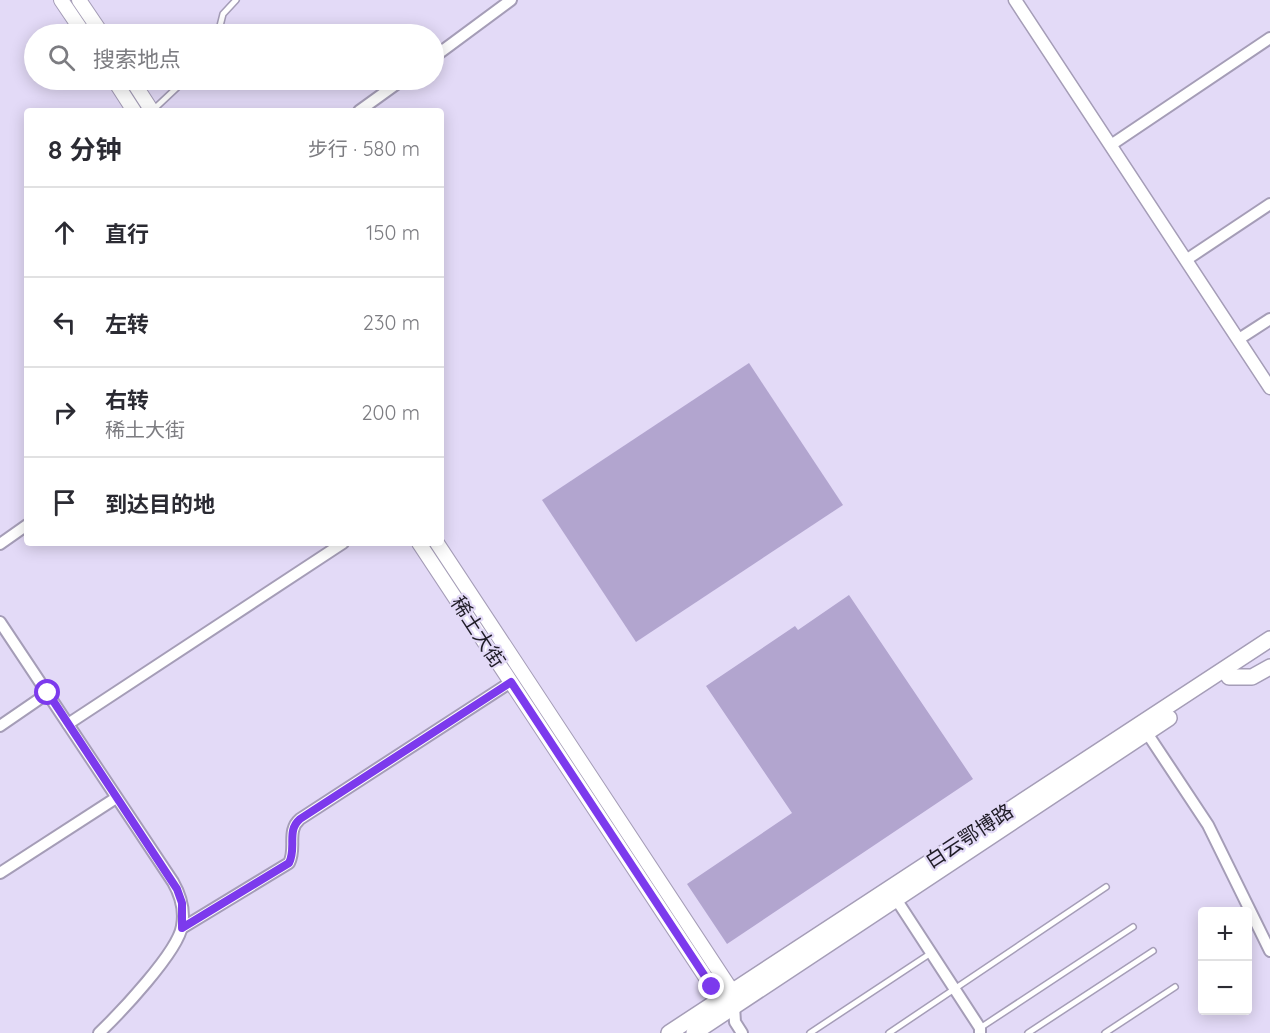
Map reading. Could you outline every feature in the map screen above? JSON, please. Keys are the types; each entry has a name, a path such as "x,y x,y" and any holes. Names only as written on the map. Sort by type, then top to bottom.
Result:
{"main road":[{"path":"61,0 77,24"},
{"path":"79,0 95,24"},
{"path":"120,90 132,108"},
{"path":"138,90 150,108"},
{"name":"稀土大街","path":"421,546 511,682 729,999"},
{"name":"稀土大街","path":"439,546 729,999"},
{"name":"白云鄂博路","path":"694,1033 729,999 1270,639"},
{"name":"白云鄂博路","path":"669,1033 896,899 1270,650"},
{"path":"1229,677 1252,677 1270,667"}],"street":[{"path":"444,50 512,0"},
{"path":"1015,0 1270,387"},
{"path":"1111,145 1270,38"},
{"path":"363,108 388,90"},
{"path":"1186,260 1270,204"},
{"path":"1239,339 1270,319"},
{"path":"0,544 24,527"},
{"path":"68,724 338,546"},
{"path":"0,622 177,889 182,903 182,928 177,941 130,1001 99,1033"},
{"path":"182,928 289,863 293,828 300,819 511,682"},
{"path":"0,726 48,693"},
{"path":"1147,733 1208,825 1270,951"},
{"path":"0,873 116,798"},
{"path":"896,899 980,1030"},
{"path":"729,999 735,1022 742,1033"}],"lane":[{"path":"220,24 223,14 236,0"},
{"path":"155,108 174,90"},
{"path":"890,1033 1106,887"},
{"path":"980,1030 1133,927"},
{"path":"1028,1033 1153,951"},
{"path":"810,1033 931,952"},
{"path":"1105,1033 1175,987"}],"shaded area":[{"path":"749,363 843,505 636,642 542,500"},
{"path":"849,595 973,779 727,944 687,884 792,813 706,686 795,626 798,630"}],"route":[{"path":"48,693 177,889 182,903 182,928 289,863 292,832 300,819 511,682 712,987"}]}
